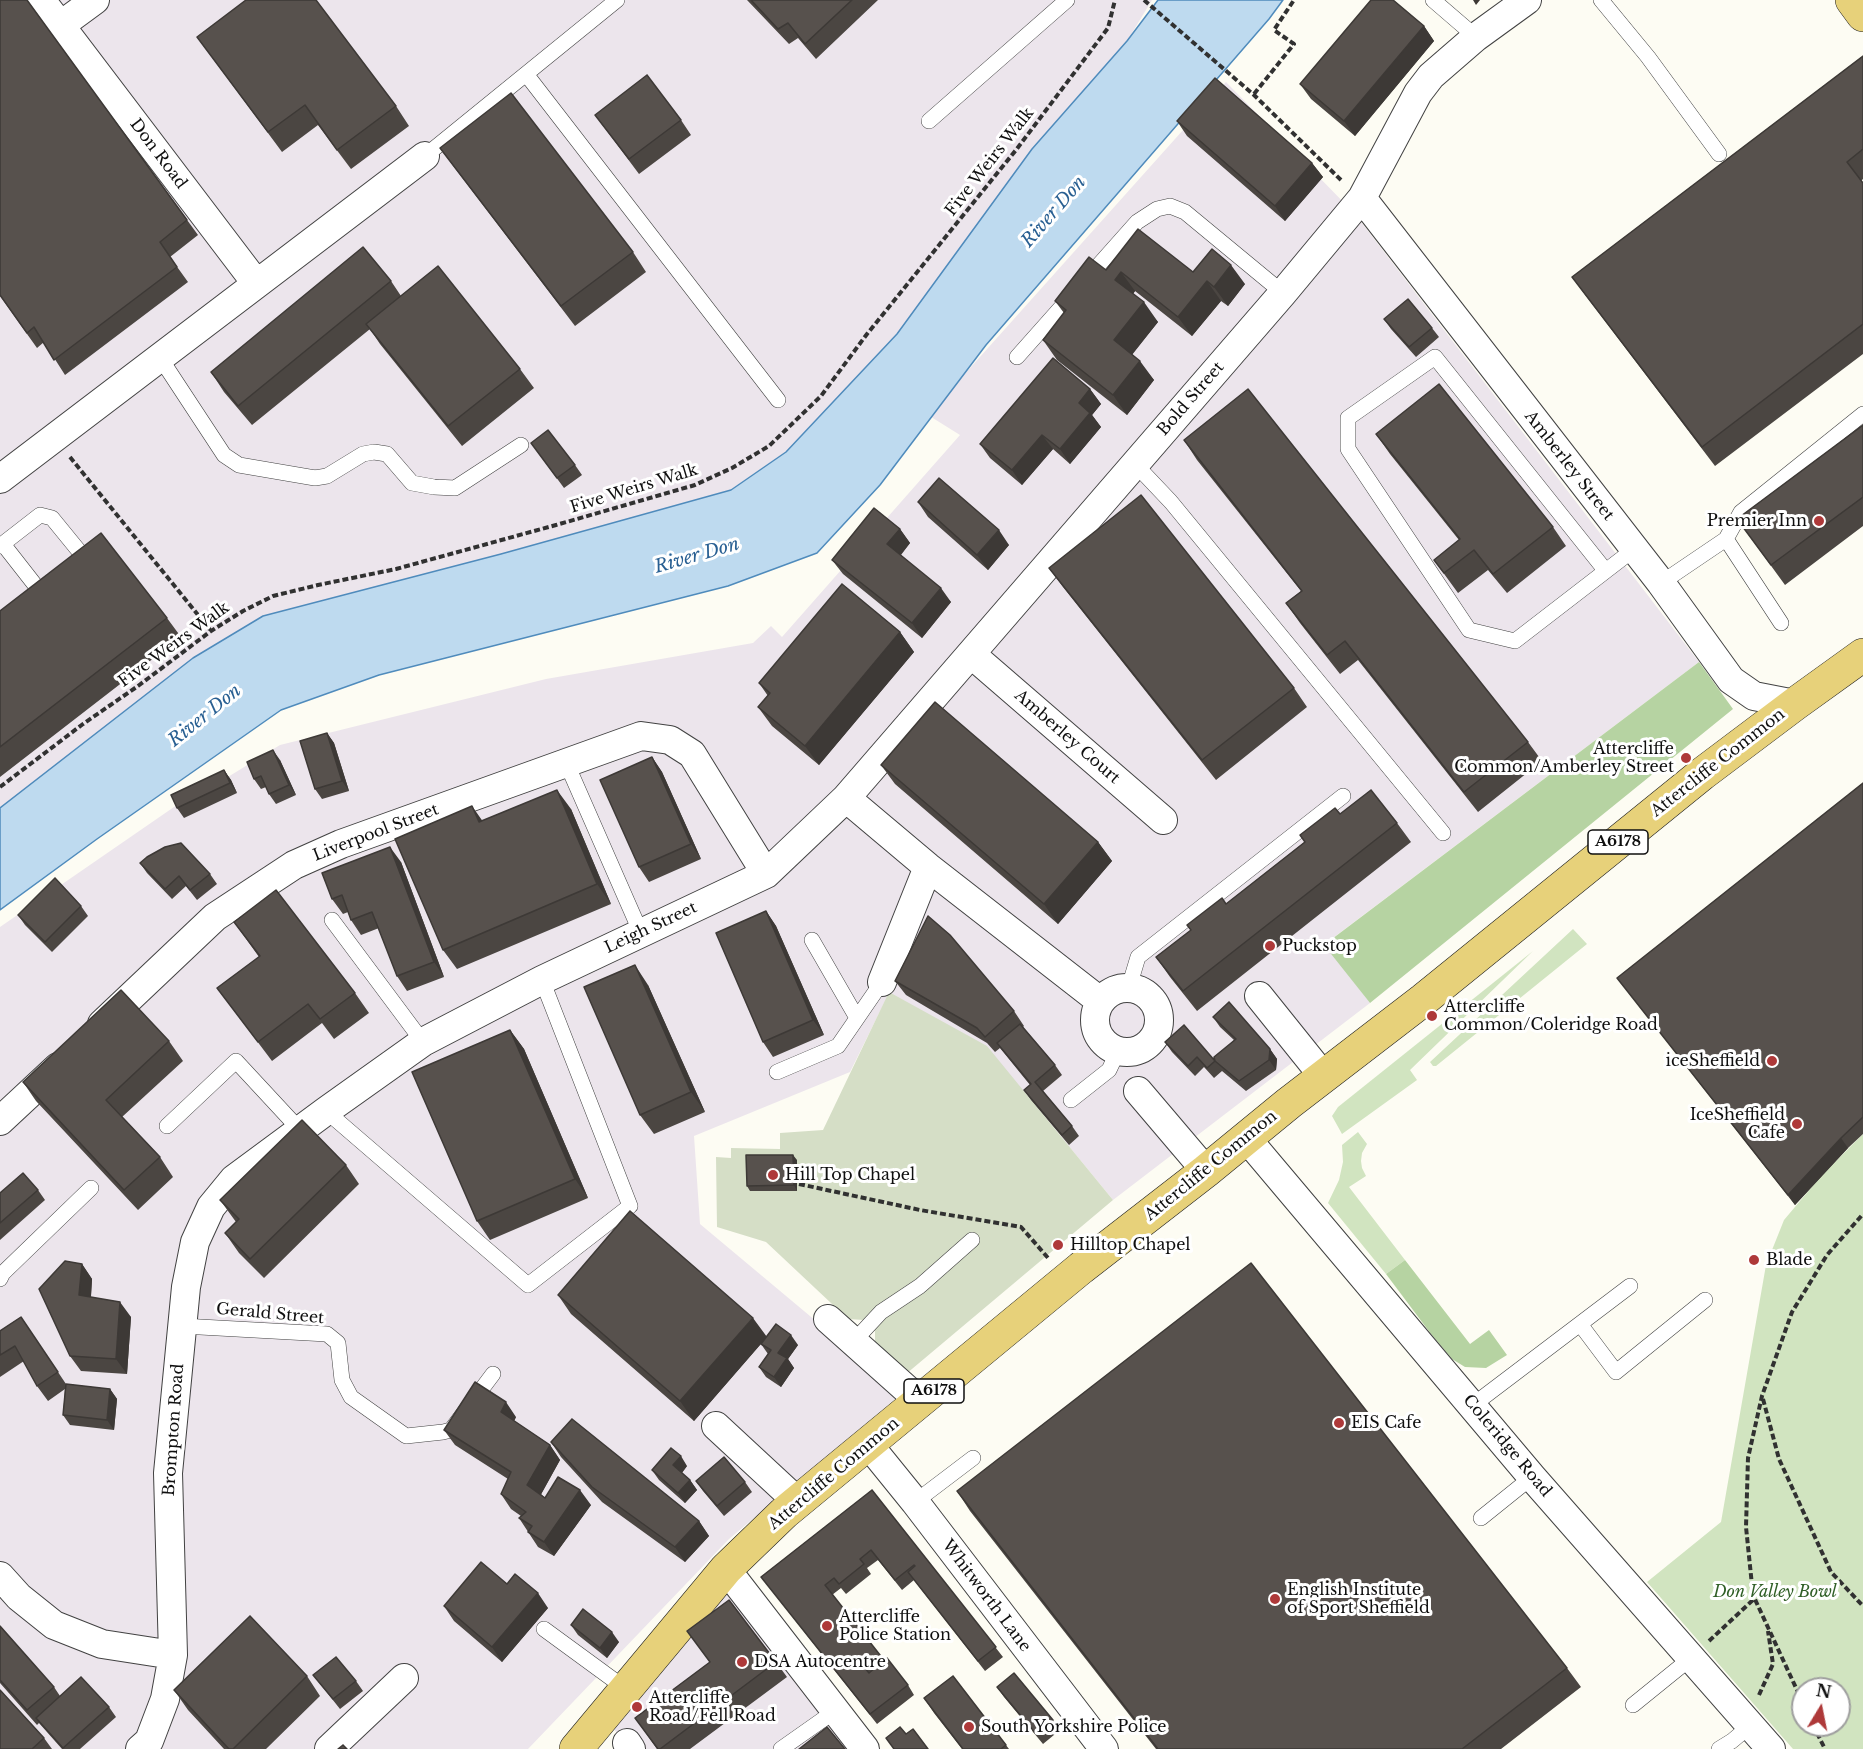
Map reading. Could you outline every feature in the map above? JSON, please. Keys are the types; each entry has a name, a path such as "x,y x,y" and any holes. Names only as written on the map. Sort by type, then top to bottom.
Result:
{"main road":[{"path":"1852,0 1863,15"},
{"name":"Attercliffe Common","path":"576,1749 726,1569 798,1502 1067,1280 1443,984 1702,774 1863,655"}],"street":[{"name":"Don Road","path":"41,0 256,283"},
{"path":"61,25 95,0"},
{"name":"Bold Street","path":"846,798 1283,293 1362,198 1418,93 1431,76 1476,37 1527,0"},
{"path":"0,478 424,156"},
{"name":"Amberley Street","path":"1362,198 1661,584 1731,680 1754,696 1795,704"},
{"name":"Amberley Court","path":"971,654 1163,820"},
{"name":"Liverpool Street","path":"0,1121 215,917 294,865 352,840 641,736 670,740 692,754 766,874"},
{"path":"846,798 928,867 1100,1001"},
{"name":"Leigh Street","path":"195,1242 211,1207 234,1179 423,1042 542,980 766,874 846,798"},
{"path":"882,982 928,867"},
{"path":"1129,987 1150,996 1159,1016 1159,1027 1154,1038 1138,1050 1128,1052 1118,1051 1108,1046 1101,1040 1094,1020 1100,1001 1108,993 1118,988 1129,987"},
{"path":"1259,996 1324,1077"},
{"path":"1138,1091 1206,1171"},
{"name":"Coleridge Road","path":"1247,1139 1532,1477 1771,1749"},
{"name":"Brompton Road","path":"149,1746 165,1699 173,1655 168,1473 186,1287 195,1242"},
{"path":"828,1319 921,1402"},
{"path":"716,1426 798,1502"},
{"name":"Whitworth Lane","path":"868,1444 1104,1749"},
{"path":"726,1569 865,1749"},
{"path":"0,1576 19,1597 54,1625 102,1644 173,1655"},
{"path":"329,1749 404,1678"}],"lane":[{"path":"424,156 617,0"},
{"path":"929,122 1067,0"},
{"path":"1433,0 1476,37"},
{"path":"1601,0 1648,57 1719,154"},
{"path":"526,74 778,400"},
{"path":"1017,357 1137,222 1157,209 1170,206 1185,212 1283,293"},
{"path":"159,357 224,455 239,465 315,478 327,476 363,454 374,452 387,454 412,483 455,488 520,445"},
{"path":"1605,570 1435,357 1348,418 1348,449 1469,630 1515,641 1633,550"},
{"path":"1661,584 1726,539 1741,512 1863,414"},
{"path":"1135,464 1179,511 1443,833"},
{"path":"39,590 1,545 40,515 52,518 83,556"},
{"path":"1726,539 1781,623"},
{"path":"566,762 641,933"},
{"path":"1129,987 1138,957 1343,796"},
{"path":"332,920 423,1042"},
{"path":"812,940 857,1018"},
{"path":"326,1111 528,1285 630,1206 542,980"},
{"path":"777,1072 838,1046 882,982"},
{"path":"1071,1100 1109,1070 1118,1051"},
{"path":"167,1126 236,1061 300,1130"},
{"path":"0,1279 3,1273 91,1188"},
{"path":"854,1341 881,1312 920,1286 972,1240"},
{"path":"1473,1405 1630,1286"},
{"path":"1580,1324 1616,1372 1705,1300"},
{"name":"Gerald Street","path":"182,1326 327,1334 338,1343 342,1380 351,1397 406,1436 451,1430 493,1374"},
{"path":"915,1503 974,1458"},
{"path":"1481,1518 1532,1477"},
{"path":"544,1629 626,1689"},
{"path":"1633,1705 1691,1658"},
{"path":"781,1749 836,1711"},
{"path":"1719,1749 1751,1725"}],"path":[{"name":"Five Weirs Walk","path":"0,787 212,631 243,611 273,596 396,569 695,485 732,468 769,446 821,396 867,334 1016,150 1108,28 1115,0"},
{"path":"1144,0 1254,94 1362,198"},
{"path":"1254,94 1294,44 1274,30 1294,0"},
{"path":"54,438 212,631"},
{"path":"799,1184 920,1210 1022,1227 1067,1280"},
{"path":"1791,1677 1754,1599 1746,1527 1748,1458 1762,1396 1792,1312 1827,1255 1863,1214"},
{"path":"1762,1396 1779,1460 1831,1572 1863,1606"},
{"path":"1691,1658 1754,1599"},
{"path":"1751,1725 1756,1700 1773,1664 1768,1627"}],"shaded area":[{"path":"0,0 1152,0 1127,41 1032,149 897,334 786,452 730,490 501,554 263,616 193,658 0,808"},
{"path":"1226,82 1355,214 1699,662 1325,944 1370,1003 1113,1200 1031,1100 889,993 850,1072 694,1136 700,1224 902,1393 729,1539 528,1749 0,1749 0,927 174,807 280,745 546,679 753,643 771,626 782,637 960,435 928,415"},
{"path":"726,1569 865,1749 631,1749 603,1717"}],"green space":[{"path":"1699,662 1733,709 1370,1003 1324,945"},
{"path":"1573,929 1587,944 1436,1066 1433,1066 1430,1062"},
{"path":"1533,951 1410,1070 1417,1080 1342,1134 1332,1116 1338,1107"},
{"path":"889,992 987,1046 1113,1200 906,1374 875,1345 875,1331 864,1320 848,1319 766,1242 717,1227 716,1157 731,1158 731,1148 780,1149 780,1133 823,1130"},
{"path":"1358,1132 1367,1144 1361,1161 1366,1176 1349,1187 1405,1260 1386,1274 1328,1203 1339,1180 1343,1162 1342,1145"},
{"name":"Don Valley Bowl","path":"1863,1134 1863,1749 1793,1749 1647,1582 1721,1522 1766,1265 1784,1220 1821,1176"},
{"path":"1405,1260 1470,1344 1489,1330 1507,1355 1486,1368 1465,1367 1452,1359 1386,1274"}],"water":[{"name":"River Don","path":"1158,0 1283,0 986,345 880,485 817,553 728,586 379,675 281,710 0,910 0,808 193,658 263,616 501,554 731,490 786,452 897,334 1032,149 1127,41"}],"building":[{"path":"0,0 27,0 187,220 160,242 177,267 54,360 34,327 27,333 0,295"},
{"path":"246,0 316,0 396,106 337,150 305,105 268,132 197,37"},
{"path":"751,0 852,0 805,44 788,23 778,29"},
{"path":"1371,0 1393,0 1424,26 1344,121 1300,84"},
{"path":"1863,56 1863,149 1847,162 1863,183 1863,324 1702,447 1572,277"},
{"path":"647,75 681,120 629,159 595,115"},
{"path":"1215,78 1312,163 1275,206 1177,121"},
{"path":"511,93 633,252 561,306 440,148"},
{"path":"1138,229 1193,272 1212,249 1231,265 1214,287 1207,281 1178,317 1121,272 1115,280 1144,302 1114,340 1140,361 1113,395 1043,340 1066,310 1055,301 1089,257 1106,270"},
{"path":"363,247 391,281 238,406 211,372"},
{"path":"438,266 520,369 448,426 366,324"},
{"path":"1408,299 1432,328 1409,347 1384,319"},
{"path":"1053,358 1090,389 1079,403 1090,413 1060,449 1042,435 1012,470 980,444"},
{"path":"1439,384 1553,527 1493,574 1474,550 1444,573 1434,560 1460,539 1376,434"},
{"path":"1248,389 1528,742 1464,792 1345,641 1327,655 1286,603 1302,591 1184,440"},
{"path":"1863,425 1863,497 1771,565 1737,519"},
{"path":"548,430 575,465 557,478 531,443"},
{"path":"939,478 999,530 977,555 918,502"},
{"path":"1141,495 1294,688 1202,760 1049,568"},
{"path":"874,508 900,529 887,544 941,588 912,623 832,560"},
{"path":"101,533 167,618 0,747 0,611"},
{"path":"842,584 900,632 805,746 758,707 770,693 759,683"},
{"path":"935,702 1098,842 1044,904 881,765"},
{"path":"327,733 342,781 315,789 300,741"},
{"path":"273,750 289,785 269,794 261,776 254,779 247,762"},
{"path":"652,757 691,844 639,867 600,780"},
{"path":"224,770 230,783 177,808 171,795"},
{"name":"iceSheffield","path":"1863,783 1863,1117 1788,1195 1617,978"},
{"path":"557,790 597,884 443,950 395,839 472,806 479,822"},
{"path":"1371,790 1397,823 1183,991 1156,957 1191,930 1187,925 1222,898 1226,904 1305,842 1300,835 1335,808 1340,814"},
{"path":"181,843 210,874 190,890 179,876 165,889 140,863 165,847"},
{"path":"390,847 434,962 397,976 372,912 351,920 342,895 332,899 322,873"},
{"path":"55,878 81,906 45,942 18,915"},
{"path":"276,890 355,993 320,1019 308,1004 258,1042 217,988 260,956 234,922"},
{"path":"766,911 813,1020 763,1042 716,933"},
{"path":"928,916 950,935 1014,1011 985,1037 977,1028 895,981"},
{"path":"635,965 691,1092 640,1115 584,987"},
{"path":"121,990 169,1041 106,1100 160,1157 124,1190 23,1082"},
{"path":"1229,1002 1270,1049 1269,1060 1239,1081 1215,1061 1214,1057 1236,1039 1213,1017"},
{"path":"1020,1024 1055,1065 1035,1082 1072,1126 1062,1135 1024,1090 1031,1084 997,1043"},
{"path":"1184,1025 1215,1061 1207,1068 1197,1057 1188,1066 1165,1042"},
{"path":"510,1030 575,1179 477,1221 412,1072"},
{"path":"302,1120 346,1165 250,1259 225,1233 239,1219 220,1200"},
{"name":"Hill Top Chapel","path":"746,1155 793,1155 794,1185 747,1186"},
{"path":"23,1173 38,1190 0,1223 0,1193"},
{"path":"630,1211 753,1318 680,1401 558,1295"},
{"path":"65,1261 82,1264 79,1295 120,1302 116,1359 70,1356 39,1289"},
{"name":"English Institute of Sport Sheffield","path":"1251,1263 1567,1668 1462,1749 1158,1749 957,1491"},
{"path":"21,1317 58,1372 37,1386 15,1346 0,1355 0,1331"},
{"path":"776,1324 791,1335 778,1353 787,1358 774,1377 759,1367 771,1350 761,1344"},
{"path":"475,1382 506,1402 501,1412 550,1445 527,1485 545,1498 558,1477 580,1490 544,1542 528,1532 532,1526 519,1518 526,1512 501,1494 511,1472 444,1430"},
{"path":"66,1384 110,1389 107,1420 63,1415"},
{"path":"572,1419 699,1521 675,1547 592,1487 551,1442"},
{"path":"671,1448 681,1456 673,1465 690,1480 678,1493 652,1470"},
{"path":"724,1457 745,1482 717,1506 696,1481"},
{"name":"Attercliffe Police Station","path":"872,1490 996,1647 978,1661 908,1572 915,1566 895,1580 871,1550 860,1559 864,1564 839,1584 834,1578 825,1585 880,1655 864,1667 869,1673 887,1658 908,1685 870,1714 761,1577"},
{"path":"481,1562 507,1584 515,1574 538,1593 492,1647 444,1606"},
{"path":"729,1600 776,1662 658,1749 635,1718 710,1662 687,1631"},
{"path":"583,1609 612,1632 600,1648 571,1625"},
{"path":"250,1616 307,1676 233,1749 229,1749 174,1690"},
{"path":"0,1626 54,1687 27,1710 0,1680"},
{"path":"336,1657 356,1681 333,1699 313,1675"},
{"path":"1014,1673 1053,1720 1036,1734 997,1687"},
{"path":"953,1676 1006,1745 1001,1749 963,1749 924,1698"},
{"path":"81,1677 109,1707 63,1748 36,1718"},
{"path":"0,1690 44,1738 32,1749 0,1749"},
{"path":"827,1727 845,1749 799,1749"},
{"path":"900,1727 906,1734 913,1729 928,1749 894,1749 886,1738"}],"place":[{"name":"Premier Inn","path":"1819,521"},
{"name":"Attercliffe Common/Amberley Street","path":"1686,758"},
{"name":"Puckstop","path":"1270,946"},
{"name":"Attercliffe Common/Coleridge Road","path":"1432,1016"},
{"name":"iceSheffield","path":"1772,1061"},
{"name":"IceSheffield Cafe","path":"1797,1124"},
{"name":"Hill Top Chapel","path":"773,1175"},
{"name":"Hilltop Chapel","path":"1058,1245"},
{"name":"Blade","path":"1754,1260"},
{"name":"EIS Cafe","path":"1339,1423"},
{"name":"English Institute of Sport Sheffield","path":"1275,1599"},
{"name":"Attercliffe Police Station","path":"827,1626"},
{"name":"DSA Autocentre","path":"742,1662"},
{"name":"Attercliffe Road/Fell Road","path":"637,1707"},
{"name":"South Yorkshire Police","path":"969,1727"}]}
